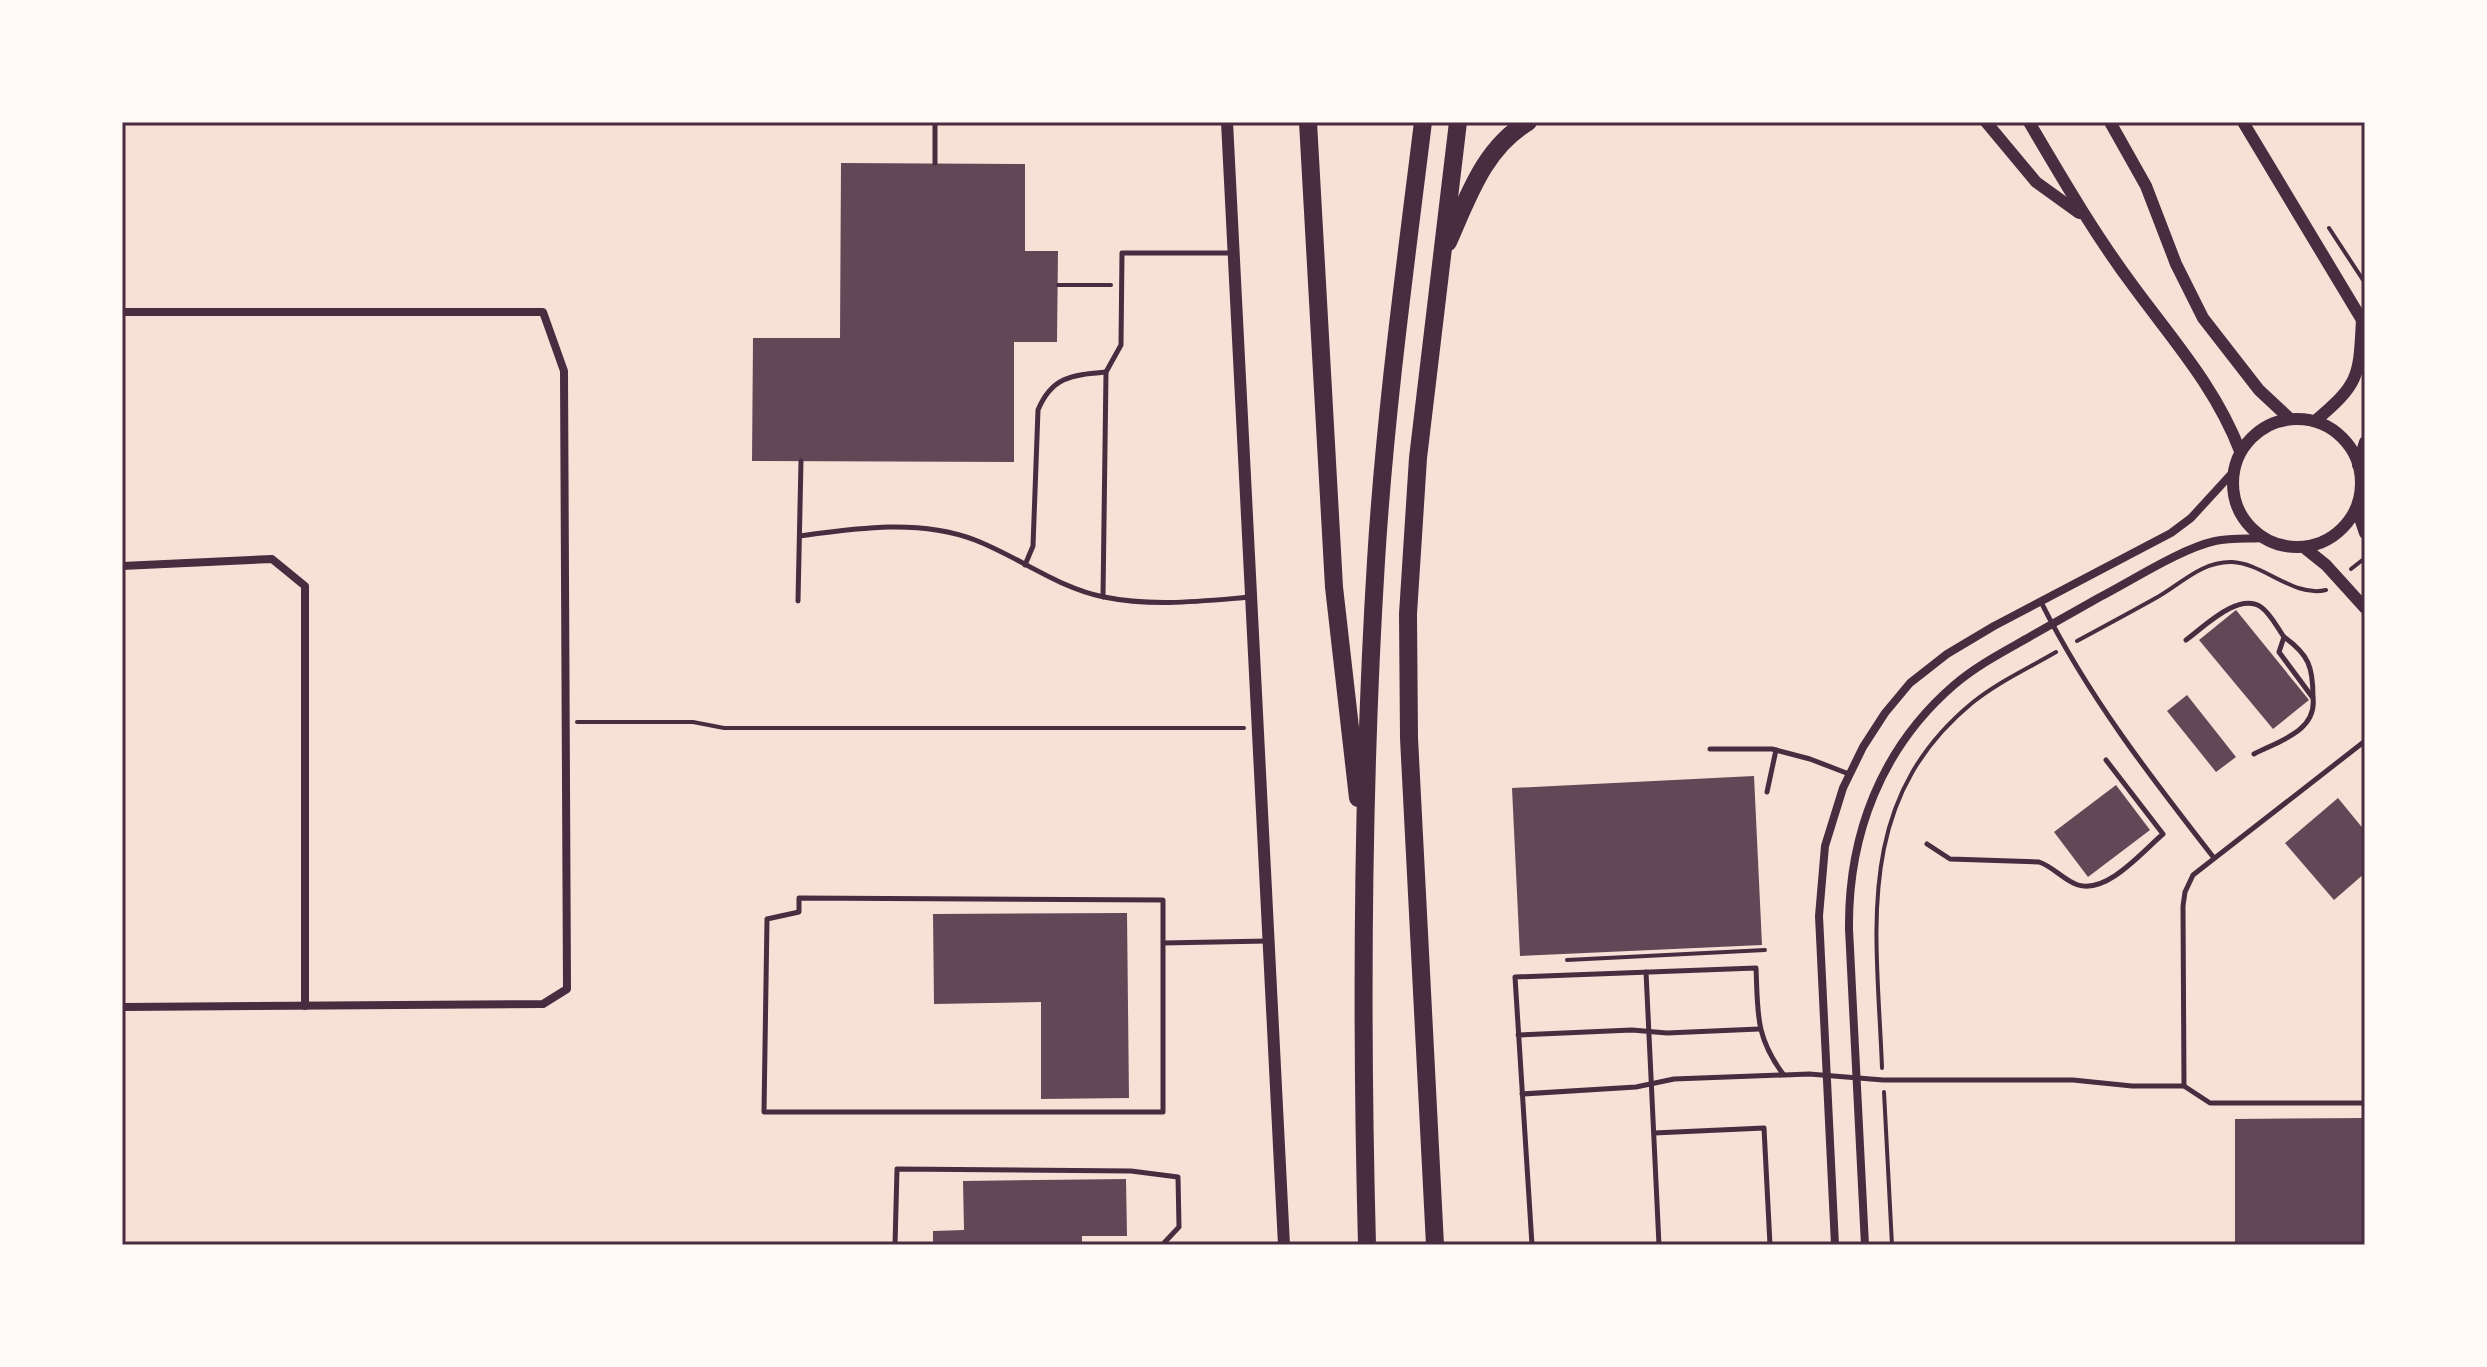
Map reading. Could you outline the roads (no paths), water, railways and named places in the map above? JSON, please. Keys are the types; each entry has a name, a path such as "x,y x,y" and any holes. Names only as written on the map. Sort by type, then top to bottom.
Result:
{"highway":[{"path":"1308,122 1334,587 1366,864"},
{"path":"1367,1245 1366,864 1373,621 1392,371 1423,122"},
{"path":"1435,1245 1409,738 1408,627 1418,458 1458,122"},
{"path":"1441,259 1489,157 1509,135 1528,122"}],"street":[{"path":"1227,122 1284,1245"},
{"path":"1986,122 2036,182 2085,217"},
{"path":"2029,122 2085,217 2221,406 2240,451"},
{"path":"2110,122 2146,186 2176,264 2203,318 2252,383 2289,418"},
{"path":"2243,122 2363,322 2356,374 2344,396 2315,421"},
{"path":"122,312 543,312 564,371 567,989 543,1004 122,1007"},
{"path":"2264,538 2240,509 2236,497 2235,470 2240,451 2261,427 2289,418 2315,421 2346,441 2358,465"},
{"path":"2365,442 2358,465 2358,512 2365,533"},
{"path":"1835,1245 1820,958 1820,891 1830,827 1849,774 1885,713 1910,683 1955,649 2171,533 2191,518 2235,470"},
{"path":"1865,1245 1849,929 1850,884 1855,849 1876,789 1911,731 1954,684 1988,660 2202,545 2231,539 2264,538 2284,547 2306,549 2333,539 2358,512"},
{"path":"2306,549 2326,565 2365,608"},
{"path":"122,566 272,559 305,586 305,1006"}],"lane":[{"path":"935,122 935,163"},
{"path":"1103,597 1106,372 1121,345 1122,253 1234,253"},
{"path":"1025,565 1033,546 1038,410 1043,398 1072,375 1106,372"},
{"path":"798,601 801,461"},
{"path":"800,536 854,529 933,529 976,541 1084,592 1103,597 1152,603 1252,597"},
{"path":"2041,602 2122,739 2214,858"},
{"path":"2186,640 2239,603 2251,602 2264,609 2313,669 2314,707 2310,721 2301,730 2254,754"},
{"path":"2284,637 2279,652 2313,698"},
{"path":"2184,1086 2183,906 2193,875 2365,741"},
{"path":"1710,749 1776,750 1849,774"},
{"path":"1767,792 1776,750"},
{"path":"1927,844 1950,859 2039,862 2079,886 2091,887 2107,882 2163,834 2106,760"},
{"path":"799,898 1163,900 1163,943 1163,1112 764,1112 767,919 799,912 799,898"},
{"path":"1163,943 1269,941"},
{"path":"1532,1245 1515,977 1756,968 1759,1029 1766,1047 1784,1075"},
{"path":"1646,972 1659,1245"},
{"path":"1518,1035 1759,1029"},
{"path":"1522,1094 1636,1087 1674,1079 1826,1075 2073,1080 2132,1086 2184,1086 2210,1103 2365,1103"},
{"path":"1654,1133 1764,1128 1770,1245"},
{"path":"895,1245 897,1169 1131,1171 1178,1177 1179,1227 1162,1245"}]}
